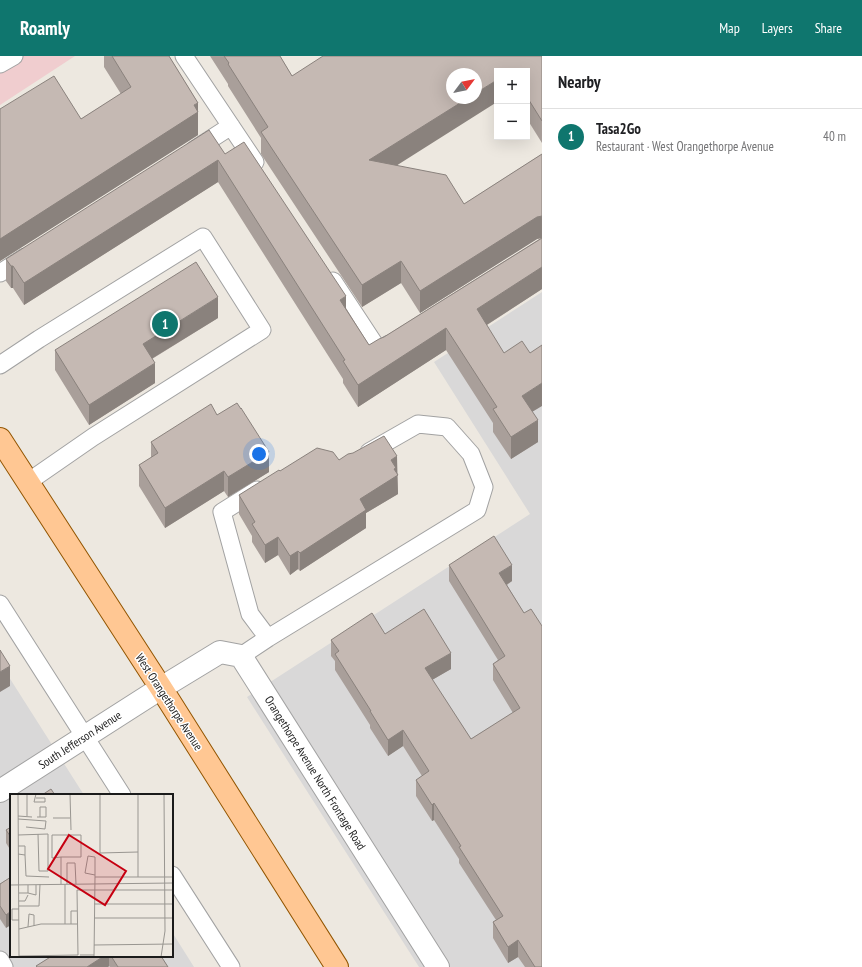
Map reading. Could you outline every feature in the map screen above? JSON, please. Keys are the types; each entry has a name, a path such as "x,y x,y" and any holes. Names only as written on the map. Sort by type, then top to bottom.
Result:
{"main road":[{"name":"West Orangethorpe Avenue","path":"0,439 161,688 337,967"}],"street":[{"path":"161,688 220,652 241,656"},
{"name":"Orangethorpe Avenue North Frontage Road","path":"241,656 438,967"},
{"name":"South Jefferson Avenue","path":"0,791 161,688"}],"lane":[{"path":"0,64 14,56"},
{"path":"184,56 262,172"},
{"path":"178,160 231,126"},
{"path":"0,365 203,237 262,330 93,437 28,482"},
{"path":"0,273 40,248"},
{"path":"322,265 379,351 405,334"},
{"path":"241,656 477,510 484,487 471,454 447,427 418,424 354,460"},
{"path":"268,484 222,512 250,614 268,638"},
{"path":"0,604 121,794"},
{"path":"173,877 230,967"},
{"path":"0,960 4,967"}],"shaded area":[{"path":"0,56 75,56 0,105"},
{"path":"542,292 542,967 419,967 247,697 530,514 434,362"},
{"path":"0,663 83,794 10,794 10,957 173,957 173,934 194,967 0,967"}],"building":[{"path":"112,56 169,56 198,103 194,105 198,112 0,239 0,109 54,76 81,119 131,87"},
{"path":"224,56 280,56 292,76 323,56 542,56 542,121 530,102 530,68 494,68 494,82 482,89 482,68 446,68 446,104 458,104 369,160 446,175 464,204 542,154 542,216 537,217 420,291 401,261 362,285 261,132 268,127 228,64 229,63"},
{"path":"209,130 225,154 244,142 346,296 340,300 369,345 542,238 542,267 477,309 504,353 522,341 530,353 542,345 542,383 522,396 538,420 511,437 493,409 497,407 446,328 358,385 343,361 345,360 218,160 24,283 13,266 11,266 6,259"},
{"path":"196,262 218,297 143,344 155,363 89,405 55,350"},
{"path":"237,403 269,452 228,477 224,471 165,508 139,465 158,453 151,442 211,404 217,415"},
{"path":"384,436 397,456 391,460 398,475 360,499 366,510 300,553 298,551 290,556 278,537 265,545 252,524 255,522 239,495 317,448 333,452 339,460"},
{"path":"494,536 512,565 499,573 524,613 531,609 542,626 542,967 535,967 518,940 508,947 493,922 503,916 459,847 461,846 434,803 432,805 416,780 429,771 403,730 388,740 335,654 339,651 331,640 372,613 385,634 424,609 451,653 425,668 471,739 520,708 493,664 505,656 449,565"},
{"path":"0,650 10,666 0,672"},
{"path":"51,789 54,794 44,794"},
{"path":"10,828 10,836 6,830"},
{"path":"10,878 10,912 6,915 0,906 0,884"},
{"path":"50,957 102,957 87,967 36,966"},
{"path":"112,957 162,957 168,967 118,967"}],"place":[{"name":"Tasa2Go","path":"165,324"}]}
